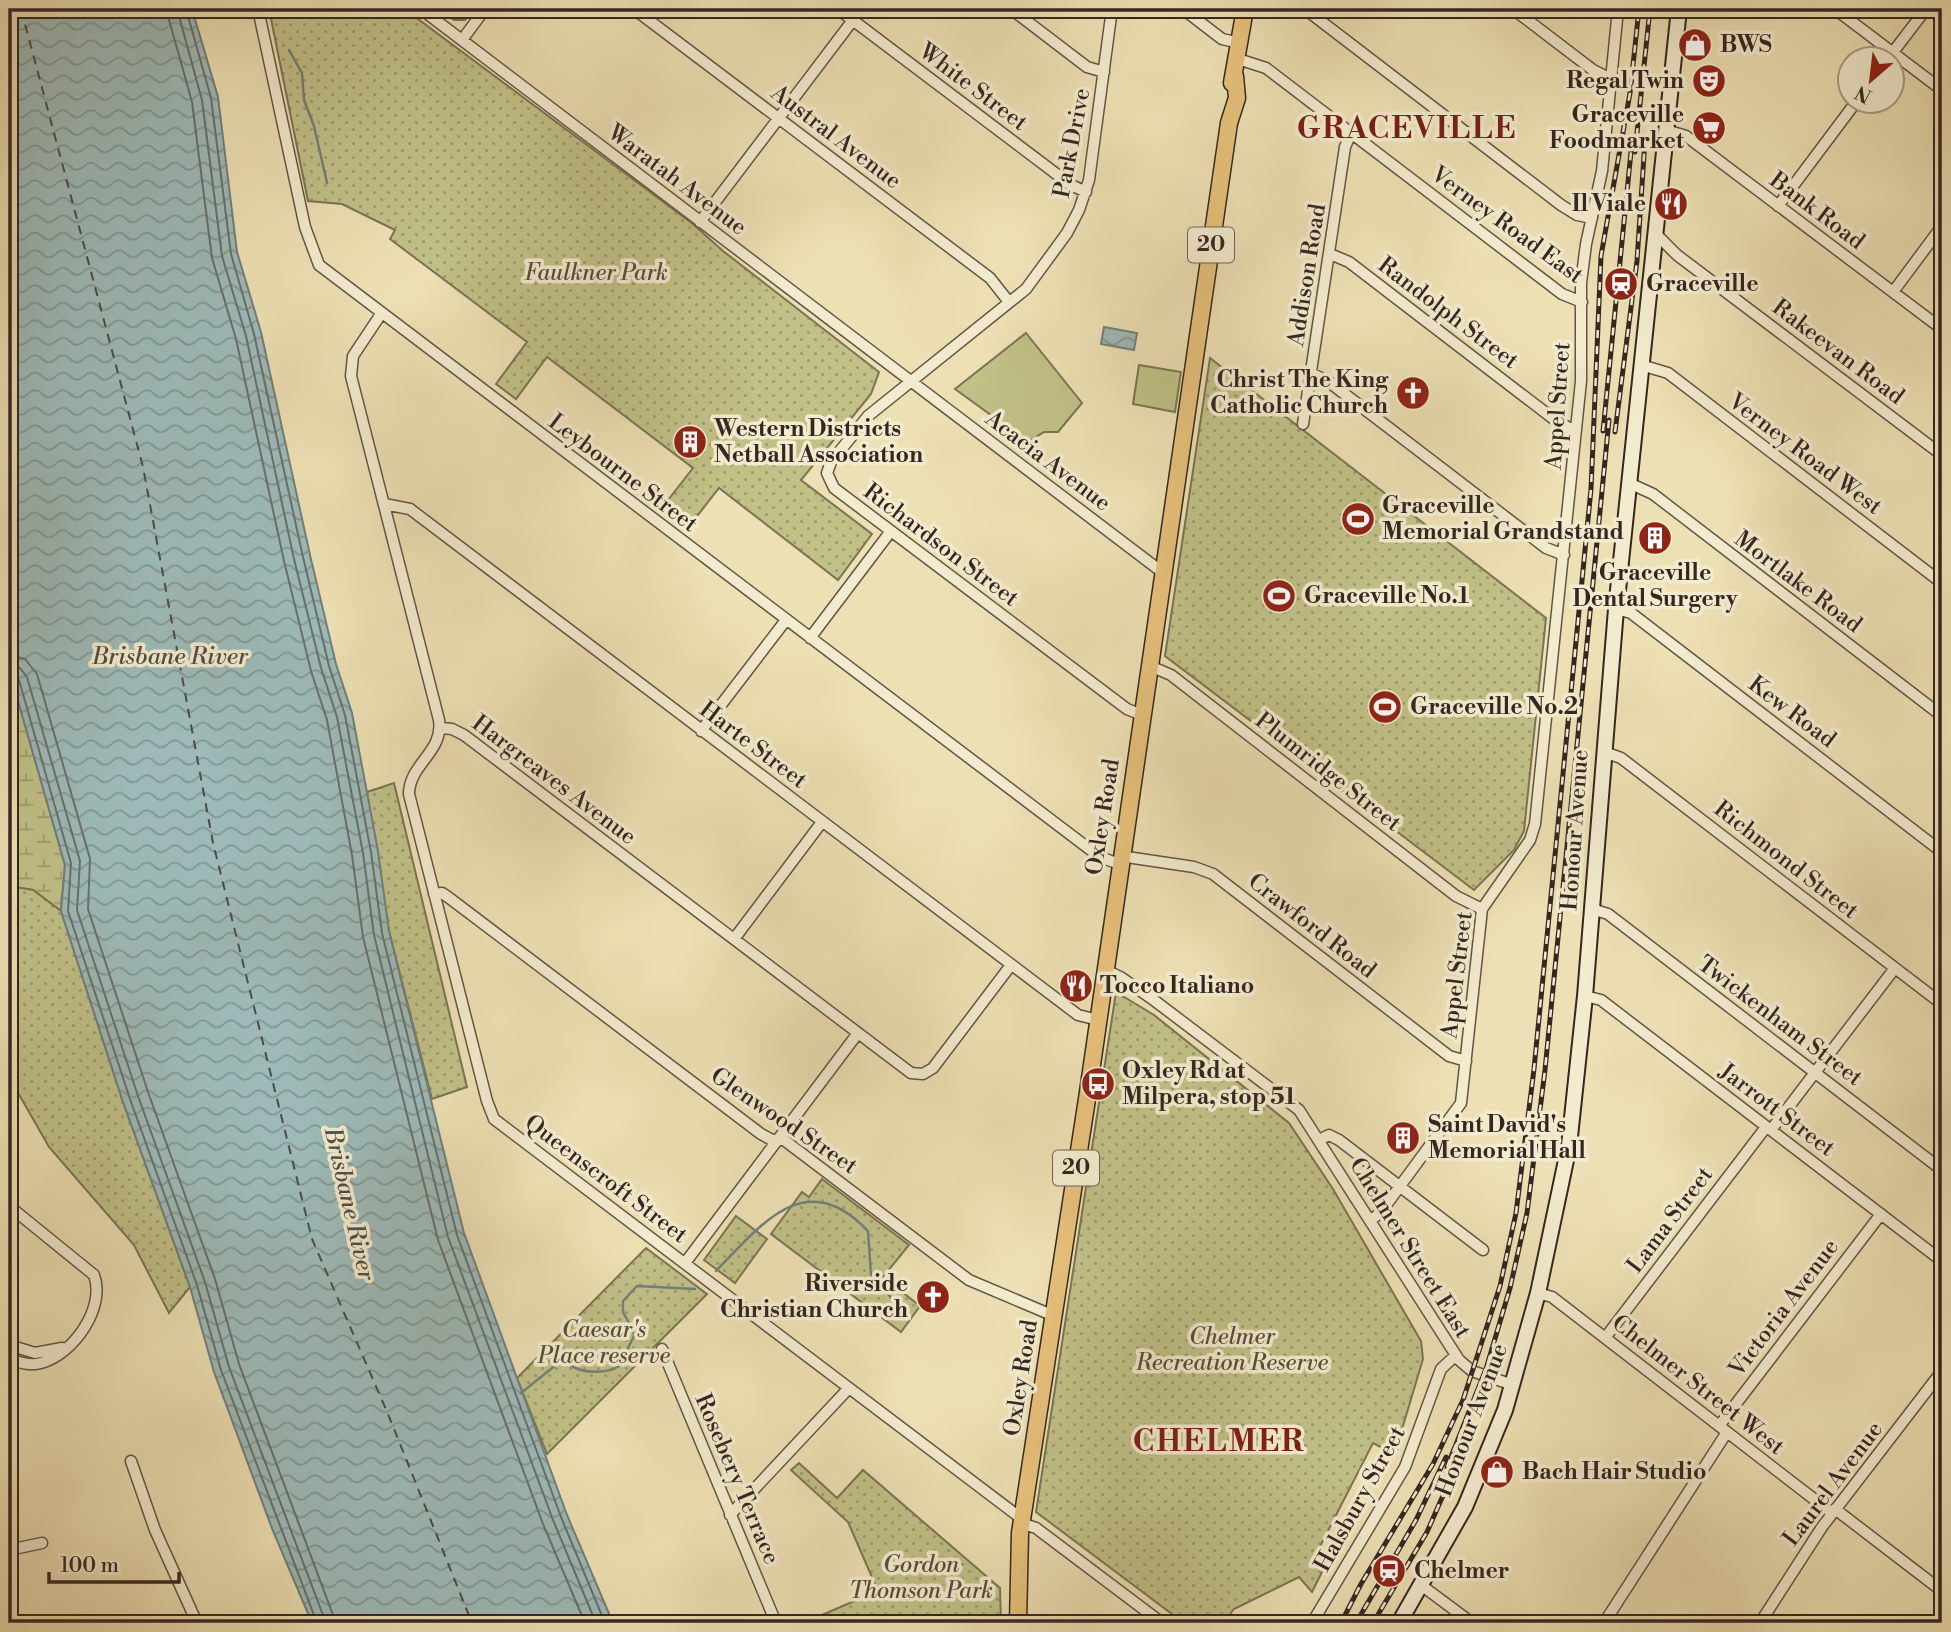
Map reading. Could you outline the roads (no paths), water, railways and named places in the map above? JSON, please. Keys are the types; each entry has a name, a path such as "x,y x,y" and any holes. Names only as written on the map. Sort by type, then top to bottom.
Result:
{"main road":[{"name":"Oxley Road","path":"1021,1521 1054,1316 1229,123 1226,110 1228,90 1235,76 1245,9"},
{"name":"Honour Avenue","path":"1399,1623 1465,1507 1513,1385 1538,1293 1569,1146 1585,996 1616,609 1679,9"},
{"name":"20","path":"1018,1623 1021,1521"}],"street":[{"name":"Leybourne Street","path":"258,9 312,251 322,267 1100,857 1120,860"},
{"name":"Waratah Avenue","path":"421,9 911,381"},
{"path":"462,40 485,9"},
{"name":"Austral Avenue","path":"634,9 990,278 1009,302"},
{"name":"White Street","path":"838,9 1071,185 1086,192"},
{"path":"1010,9 1087,67 1104,72"},
{"name":"Park Drive","path":"911,381 1032,282 1059,246 1086,192 1112,9"},
{"name":"Verney Road East","path":"1183,9 1266,68 1562,294 1582,302"},
{"path":"1305,9 1561,205 1592,218"},
{"path":"1513,9 1593,70 1611,79"},
{"name":"Appel Street","path":"1370,1221 1400,1187 1459,1108 1482,909 1530,840 1535,824 1576,431 1584,255 1602,172 1618,9"},
{"path":"1835,9 1878,46"},
{"path":"1898,46 1926,9"},
{"path":"701,222 853,20"},
{"path":"1906,66 1942,90"},
{"path":"1778,205 1845,116"},
{"name":"Bank Road","path":"1666,130 1686,136 1942,329"},
{"name":"Addison Road","path":"1303,424 1345,147 1351,133"},
{"path":"1893,292 1942,226"},
{"name":"Rakeevan Road","path":"1655,233 1677,255 1942,455"},
{"name":"Randolph Street","path":"1330,254 1349,262 1559,423 1576,431"},
{"path":"1653,256 1677,255"},
{"name":"Hargreaves Avenue","path":"381,314 353,356 350,368 441,728 452,729 464,735 907,1070 923,1074 936,1064 1011,965"},
{"name":"Verney Road West","path":"1641,365 1668,373 1942,583"},
{"path":"1311,373 1329,382 1546,548 1564,555"},
{"name":"Acacia Avenue","path":"911,381 1162,572"},
{"name":"Richardson Street","path":"911,381 862,422 831,463 827,473 834,488 1127,709 1142,715"},
{"name":"Mortlake Road","path":"1629,484 1646,489 1942,716"},
{"name":"Harte Street","path":"384,504 410,509 1081,1017 1098,1020"},
{"path":"810,638 891,531"},
{"name":"Kew Road","path":"1616,609 1631,613 1942,852"},
{"path":"701,731 786,621"},
{"name":"Plumridge Street","path":"1150,666 1171,675 1456,896 1482,909"},
{"name":"Queenscroft Street","path":"441,728 437,744 412,778 408,789 492,1116 1021,1521 1036,1528 1162,1623"},
{"name":"Richmond Street","path":"1604,752 1621,758 1942,1004"},
{"path":"734,939 822,822"},
{"name":"Crawford Road","path":"1120,860 1194,867 1213,874 1449,1056 1466,1061"},
{"name":"Glenwood Street","path":"434,894 442,893 448,897 761,1134 785,1140 969,1280 1054,1316"},
{"name":"Twickenham Street","path":"1592,909 1608,914 1942,1170"},
{"name":"Lama Street","path":"1605,1338 1895,968"},
{"name":"Chelmer Street East","path":"1104,970 1149,996 1296,1108 1456,1355 1468,1369 1513,1385"},
{"name":"Jarrott Street","path":"1585,996 1601,1000 1942,1261"},
{"path":"685,1263 858,1033"},
{"name":"Chelmer Street East","path":"1318,1140 1327,1135 1333,1136 1483,1250"},
{"path":"9,1206 94,1275 99,1292 94,1310 67,1346 53,1358 38,1364 23,1364 9,1358"},
{"name":"Victoria Avenue","path":"1604,1623 1723,1429 1881,1214"},
{"name":"Chelmer Street West","path":"1538,1293 1552,1297 1723,1429 1942,1591"},
{"path":"9,1345 35,1353 67,1346"},
{"name":"Rosebery Terrace","path":"662,1349 776,1623"},
{"name":"Halsbury Street","path":"1312,1623 1405,1467 1440,1373 1456,1355"},
{"name":"Laurel Avenue","path":"1760,1623 1834,1511 1942,1371"},
{"path":"730,1514 849,1388"},
{"path":"131,1461 157,1535 175,1569 197,1623"},
{"path":"9,1550 42,1543"},
{"path":"1421,1585 1472,1623"}],"water":[{"name":"Brisbane River","path":"9,9 192,9 218,97 237,252 261,332 336,664 352,713 378,851 389,931 464,1233 567,1515 613,1623 312,1623 273,1531 214,1372 190,1287 123,1102 61,911 65,865 10,673"},
{"path":"1104,327 1137,333 1134,350 1101,344"}],"waterway":[{"path":"289,50 302,73 304,100 314,126 327,183"},
{"path":"716,1271 768,1220 805,1202 825,1203 846,1212 868,1231 871,1275 903,1311"},
{"path":"521,1393 567,1356 569,1364 580,1370 594,1372 619,1366 635,1334 623,1312 623,1301 637,1286 695,1289"}],"railway":[{"path":"1341,1623 1361,1584 1433,1464 1463,1400 1500,1286 1516,1213 1534,1069 1591,489 1601,256 1630,93 1639,9"},
{"path":"1635,152 1650,9"},
{"path":"1615,432 1637,261 1645,140"},
{"path":"1603,431 1632,142"},
{"path":"1447,1467 1486,1369 1510,1288 1527,1213 1545,1070 1609,420"},
{"path":"1356,1623 1416,1520 1446,1457"},
{"path":"1373,1623 1427,1532 1459,1459"}],"place":[{"name":"BWS","path":"1695,45"},
{"name":"Regal Twin","path":"1709,81"},
{"name":"Graceville Foodmarket","path":"1709,128"},
{"name":"Il Viale","path":"1671,204"},
{"name":"Graceville","path":"1621,284"},
{"name":"Christ The King Catholic Church","path":"1413,393"},
{"name":"Western Districts Netball Association","path":"690,442"},
{"name":"Graceville Memorial Grandstand","path":"1358,519"},
{"name":"Graceville Dental Surgery","path":"1655,538"},
{"name":"Graceville No.1","path":"1279,596"},
{"name":"Graceville No.2","path":"1385,707"},
{"name":"Tocco Italiano","path":"1076,986"},
{"name":"Oxley Rd at Milpera, stop 51","path":"1098,1084"},
{"name":"Saint David's Memorial Hall","path":"1403,1138"},
{"name":"Riverside Christian Church","path":"933,1297"},
{"name":"Bach Hair Studio","path":"1497,1472"},
{"name":"Chelmer","path":"1389,1571"}],"district":[{"name":"GRACEVILLE","path":"1407,129"},
{"name":"CHELMER","path":"1219,1442"}],"park label":[{"name":"Faulkner Park","path":"596,273"},
{"name":"Caesar's Place reserve","path":"604,1343"},
{"name":"Chelmer Recreation Reserve","path":"1232,1350"},
{"name":"Gordon Thomson Park","path":"921,1578"}]}
